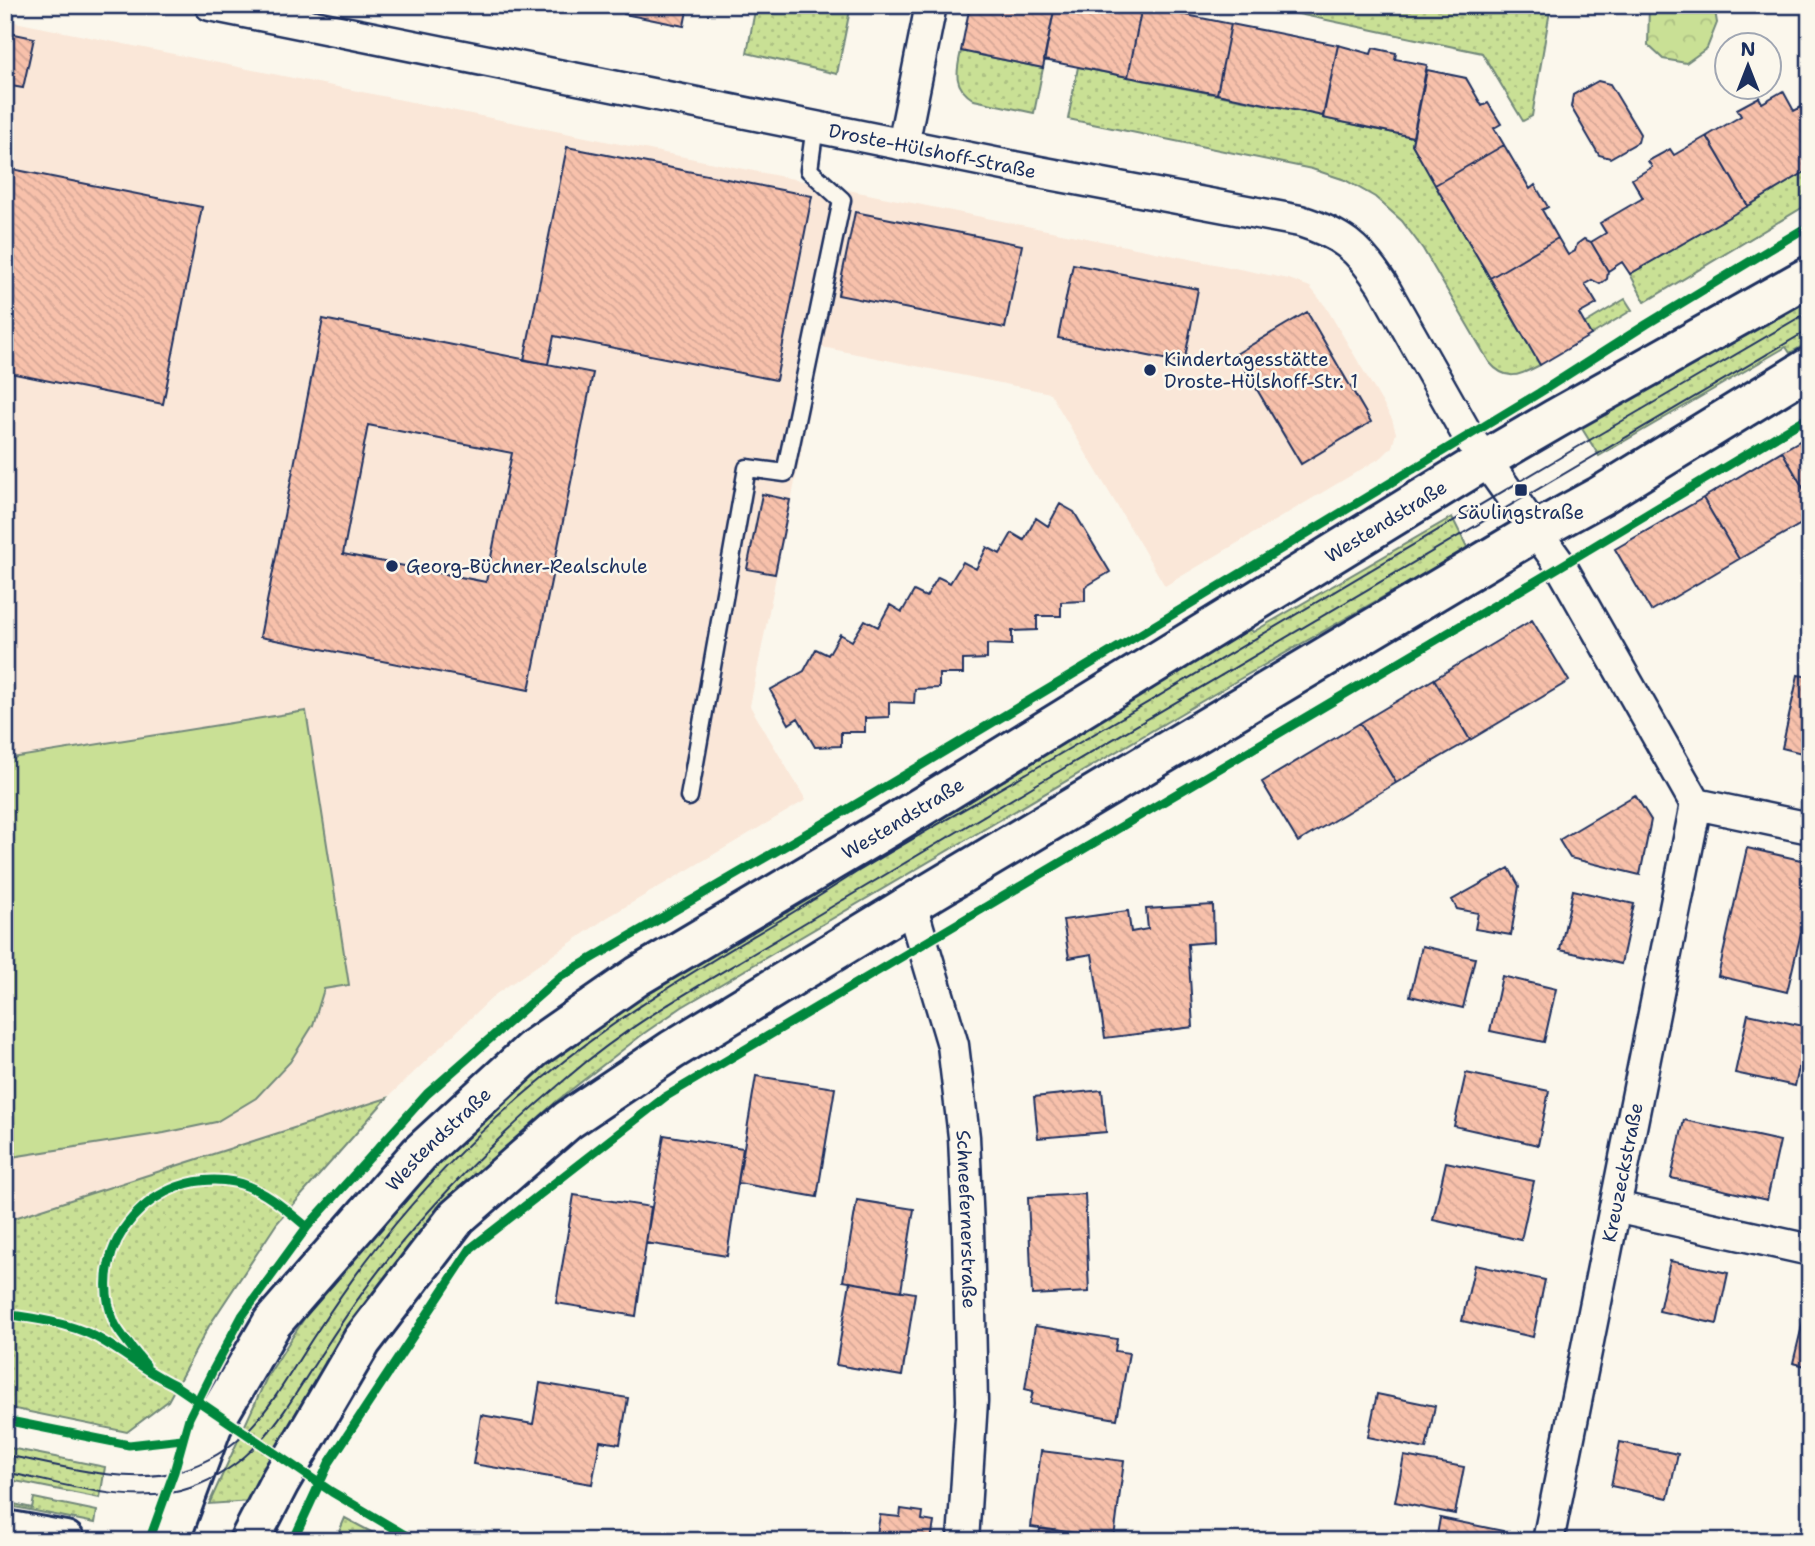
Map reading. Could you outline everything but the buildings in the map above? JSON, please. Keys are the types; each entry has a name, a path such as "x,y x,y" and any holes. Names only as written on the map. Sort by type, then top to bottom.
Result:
{"main road":[{"name":"Westendstraße","path":"169,1541 212,1426 272,1323 419,1154 533,1049 638,976 887,828 1485,460 1810,276"},
{"path":"249,1541 279,1483 362,1341 457,1217 568,1120 671,1050 911,904 1526,516 1600,496 1810,367"},
{"path":"5,1530 65,1541"}],"street":[{"name":"Droste-Hülshoff-Straße","path":"210,5 1039,172 1300,221 1321,228 1340,237 1369,264 1468,436 1526,516"},
{"path":"903,145 931,5"},
{"path":"1526,516 1561,566 1696,804 1810,828"},
{"name":"Kreuzeckstraße","path":"1548,1541 1696,804"},
{"name":"Schneefernerstraße","path":"911,904 953,1045 964,1137 972,1401 964,1541"},
{"path":"1615,1207 1810,1250"}],"lane":[{"path":"689,797 747,468 785,473 842,200 809,170 815,126"}],"shaded area":[{"path":"5,20 1289,279 1310,287 1326,307 1392,419 1396,433 1392,447 1382,457 1165,586 1050,393 822,347 750,706 806,800 608,917 496,994 387,1098 5,1221"}],"green space":[{"path":"756,5 851,5 837,74 747,53"},
{"path":"1256,5 1551,5 1532,116 1523,121 1482,53"},
{"path":"1649,5 1714,5 1717,23 1707,48 1686,63 1663,59 1648,45"},
{"path":"961,51 1043,68 1034,113 974,100 967,95 958,79"},
{"path":"1078,67 1323,116 1413,137 1412,144 1540,365 1526,372 1507,375 1489,362 1423,249 1402,221 1375,197 1345,180 1312,169 1068,119"},
{"path":"1810,169 1810,203 1645,302 1630,274"},
{"path":"1625,299 1632,310 1591,335 1584,324"},
{"path":"1810,299 1810,342 1790,353 1786,347 1599,456 1581,427"},
{"path":"1452,517 1470,553 1385,596 1238,680 682,1007 558,1100 468,1181 420,1240 300,1408 251,1501 209,1504 267,1377 319,1295 435,1157 586,1025 1248,626 1253,632"},
{"path":"306,711 349,985 324,989 313,1025 290,1062 256,1098 216,1122 5,1158 5,759"},
{"path":"387,1098 277,1223 209,1326 168,1401 127,1432 5,1407 5,1221"},
{"path":"5,1447 105,1467 100,1498 5,1479"},
{"path":"34,1498 97,1511 95,1523 5,1505 5,1502 32,1508"},
{"path":"345,1518 388,1541 335,1541"}],"tram line":[{"path":"5,1455 92,1472 138,1476 180,1471 227,1448 261,1416 355,1276 417,1198 499,1116 600,1034 689,975 881,858 1810,311"},
{"path":"5,1472 98,1492 146,1495 169,1494 190,1488 236,1464 270,1431 364,1291 431,1209 520,1119 616,1039 693,989 1037,784 1810,329"}],"cycle path":[{"path":"149,1541 174,1472 189,1418 242,1316 307,1227 427,1094 560,977 1137,636 1539,393 1810,225"},
{"path":"293,1541 329,1463 471,1248 665,1097 1810,416"},
{"path":"146,1365 116,1327 107,1293 109,1266 118,1240 133,1218 153,1199 178,1187 205,1181 234,1182 264,1194 307,1227"},
{"path":"5,1314 62,1324 94,1336 173,1384 332,1492 415,1541"},
{"path":"5,1420 129,1445 182,1439"}],"place":[{"name":"Kindertagesstätte Droste-Hülshoff-Str. 1","path":"1150,370"},
{"name":"Säulingstraße","path":"1521,490"},
{"name":"Georg-Büchner-Realschule","path":"392,566"}]}
